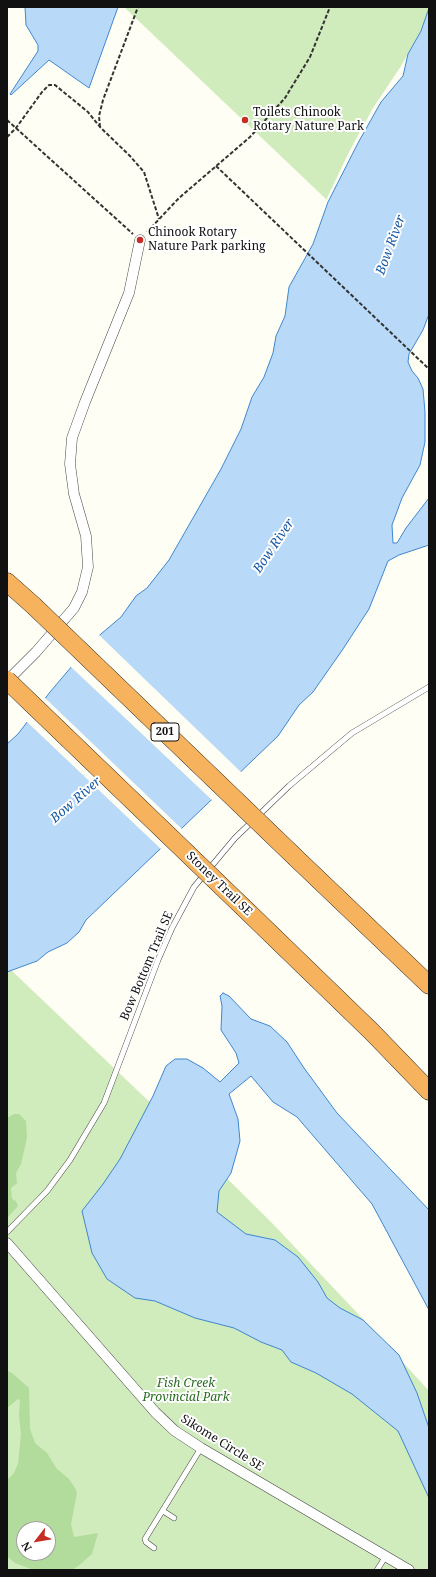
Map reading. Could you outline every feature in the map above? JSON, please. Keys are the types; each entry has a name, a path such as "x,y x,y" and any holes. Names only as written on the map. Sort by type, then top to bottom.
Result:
{"highway":[{"name":"201","path":"7,582 34,606 429,985"},
{"name":"Stoney Trail SE","path":"7,681 372,1032 429,1091"}],"street":[{"path":"7,681 36,652 74,608 82,592 88,567 87,543 74,494 70,464 72,438 129,292 140,240"},
{"name":"Sikome Circle SE","path":"7,1243 155,1412 175,1431 201,1448 386,1555 406,1569"}],"lane":[{"name":"Bow Bottom Trail SE","path":"7,1232 47,1191 70,1160 104,1103 158,960 172,928 194,887 235,838 289,786 352,733 429,687"},
{"path":"154,1548 146,1542 145,1538 201,1448"},
{"path":"163,1511 174,1518"},
{"path":"377,1570 386,1555"}],"path":[{"path":"100,127 99,116 102,100 138,7"},
{"path":"7,120 140,240 179,198 250,138 284,98 310,57 330,7"},
{"path":"7,15 7,35"},
{"path":"7,137 16,128 42,92 49,85 55,86 88,112 100,127 144,172 159,219"},
{"path":"216,166 429,369"}],"green space":[{"path":"124,7 429,7 429,13 422,29 401,66 373,108 349,152 327,200"},
{"name":"Fish Creek Provincial Park","path":"11,970 158,1110 272,1223 429,1391 429,1570 7,1570 7,972"},
{"path":"14,1114 19,1114 26,1121 27,1138 21,1164 16,1173 17,1183 11,1188 12,1199 16,1201 18,1206 7,1218 7,1118"},
{"path":"7,1371 12,1373 29,1388 30,1429 35,1443 47,1453 57,1469 69,1479 75,1488 77,1493 71,1524 74,1537 98,1533 92,1554 77,1567 71,1570 34,1570 15,1563 7,1556 7,1480 14,1473 18,1464 21,1434 19,1416 20,1400 18,1399 7,1408"}],"water":[{"path":"25,7 118,7 89,88 49,60 11,95 10,94 38,51 38,45 26,25"},
{"name":"Bow River","path":"429,8 429,314 423,330 409,354 408,362 423,389 425,442 420,465 402,498 392,525 393,543 397,543 406,528 429,498 429,545 399,555 388,561 369,609 313,692 299,705 278,736 86,920 79,932 67,943 48,952 37,961 7,972 7,744 18,734 50,692 95,639 121,617 136,596 147,588 169,560 221,469 241,429 252,397 264,377 273,353 276,336 285,316 289,287 313,244 328,202 358,143 381,102 403,76 408,54 421,31"},
{"path":"223,993 229,996 251,1019 270,1026 287,1042 337,1113 429,1210 429,1310 372,1204 297,1117 273,1102 251,1076 229,1094 238,1119 240,1141 231,1173 219,1191 217,1212 246,1234 275,1240 298,1257 318,1282 327,1298 340,1308 363,1320 399,1355 417,1393 429,1428 429,1498 398,1431 352,1394 316,1373 291,1362 282,1350 261,1342 234,1328 195,1318 155,1301 135,1298 107,1279 92,1253 82,1211 120,1159 153,1096 166,1066 175,1059 187,1059 203,1068 220,1082 239,1063 236,1053 221,1030 222,1006 220,996"}],"pier":[{"path":"98,634 242,773 213,801 70,666"},
{"path":"44,697 183,830 162,850 26,721"}],"place":[{"name":"Toilets Chinook Rotary Nature Park","path":"245,120"},
{"name":"Chinook Rotary Nature Park parking","path":"140,240"}]}
